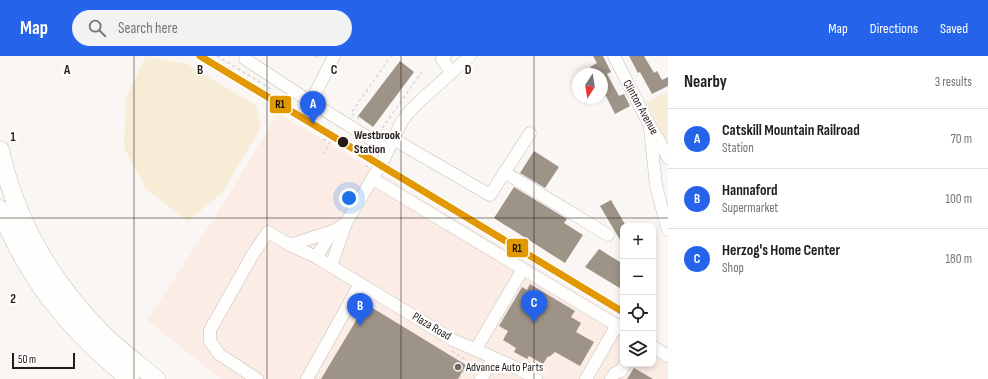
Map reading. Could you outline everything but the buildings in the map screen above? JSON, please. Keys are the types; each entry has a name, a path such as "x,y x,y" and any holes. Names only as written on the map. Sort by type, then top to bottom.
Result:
{"highway":[{"path":"0,150 11,189 22,218 35,246 52,272 71,299 93,324 115,345 156,379"},
{"path":"0,209 20,254 51,301 92,347 130,379"}],"street":[{"path":"311,102 334,56"},
{"path":"331,266 346,223 374,175 401,123 421,100 470,56"},
{"name":"Clinton Avenue","path":"614,56 668,158"},
{"path":"442,57 451,72"},
{"path":"245,59 311,102 390,145 490,195 530,133"},
{"path":"650,126 656,185 668,230"},
{"path":"504,172 608,236"},
{"path":"374,175 523,269 620,327 586,379"},
{"path":"290,245 333,231 346,223"},
{"path":"316,257 333,231"},
{"name":"Plaza Road","path":"257,379 219,354 210,341 210,330 253,254 268,232 290,245 316,257 453,340 519,369 536,379"},
{"path":"476,350 523,269"},
{"path":"307,379 360,284"},
{"path":"656,349 668,356"},
{"path":"481,379 494,358"},
{"path":"611,379 614,373 622,371"}],"path":[{"path":"216,56 271,89"},
{"path":"315,56 319,58 320,56"},
{"path":"362,122 351,113 391,56"},
{"path":"378,134 423,70"},
{"path":"318,132 325,136 323,139 330,143 322,155"},
{"path":"373,151 365,165 374,175"},
{"path":"450,350 469,362 459,379"}],"shaded area":[{"path":"146,56 187,64 257,106 261,127 222,193 187,221 146,189 124,148 126,98"},
{"path":"668,92 668,144 646,102"},
{"path":"278,113 620,318 620,367 656,367 656,340 668,347 668,379 221,379 147,320 219,211"}],"transit line":[{"name":"R1","path":"200,56 620,310"}],"place":[{"name":"Catskill Mountain Railroad","path":"313,124"},
{"name":"Westbrook Station","path":"343,142"},
{"name":"Herzog's Home Center","path":"534,323"},
{"name":"Hannaford","path":"360,326"},
{"name":"Advance Auto Parts","path":"458,367"}]}
